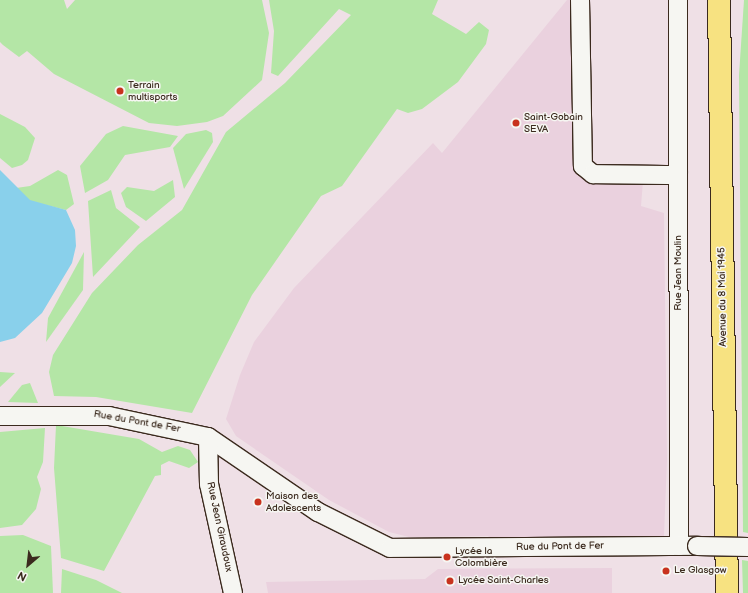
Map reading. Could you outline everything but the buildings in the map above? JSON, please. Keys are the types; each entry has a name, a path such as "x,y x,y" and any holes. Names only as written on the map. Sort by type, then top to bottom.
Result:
{"main road":[{"name":"Avenue du 8 Mai 1945","path":"719,0 727,593"},
{"path":"720,116 730,69 733,0"}],"street":[{"path":"580,0 583,166 593,174 678,175"},
{"name":"Rue Jean Moulin","path":"678,0 679,546"},
{"name":"Rue du Pont de Fer","path":"0,416 90,414 165,426 208,437 318,512 390,548 748,547"},
{"name":"Rue Jean Giraudoux","path":"208,437 209,484 233,593"}],"shaded area":[{"name":"Saint-Gobain SEVA","path":"567,0 572,0 577,170 586,181 643,181 641,206 664,213 667,460 664,536 492,540 488,536 409,537 389,532 329,500 236,436 226,419 240,375 254,342 294,288 433,143 442,153"},
{"name":"Lycée Saint-Charles","path":"612,568 612,593 268,593 266,582 425,579 438,569"}],"green space":[{"path":"0,0 64,0 67,9 75,0 262,0 269,33 262,80 223,116 207,122 177,126 149,123 54,74 27,51 19,57 3,45 0,42"},
{"path":"269,0 438,0 432,14 466,34 479,22 489,30 486,44 458,82 422,109 408,113 397,109 342,186 321,196 252,295 192,413 96,397 54,396 49,372 53,355 92,293 138,245 182,210 226,132 285,83 351,15 339,9 278,76 271,73 274,31"},
{"path":"744,0 748,0 748,533 743,532 739,75"},
{"path":"0,114 25,127 35,138 28,160 22,165 12,168 0,158"},
{"path":"123,126 178,136 170,147 125,155 108,180 85,193 80,166 106,134"},
{"path":"206,130 212,133 213,142 184,189 173,148 186,134"},
{"path":"58,170 67,175 74,204 66,210 30,201 16,188 30,186"},
{"path":"173,180 175,197 146,221 126,207 121,193 127,187 154,191"},
{"path":"111,190 116,208 140,227 93,277 88,201"},
{"path":"84,252 83,290 46,342 48,318"},
{"path":"0,372 15,373 0,387"},
{"path":"30,383 38,403 8,402 22,385"},
{"path":"56,425 139,439 162,452 178,446 190,450 198,462 189,468 169,461 161,465 161,475 155,476 104,571 61,558 54,468"},
{"path":"45,428 43,462 37,477 41,489 36,509 22,525 0,528 0,432"},
{"path":"23,535 51,546 53,593 0,593 0,536"},
{"path":"742,560 748,561 748,593 743,593"},
{"path":"62,569 96,580 122,593 61,593"}],"water":[{"path":"0,170 30,200 66,210 75,230 76,246 72,263 42,313 15,338 0,342"}],"place":[{"name":"Terrain multisports","path":"120,91"},
{"name":"Saint-Gobain SEVA","path":"516,123"},
{"name":"Maison des Adolescents","path":"258,502"},
{"name":"Lycée la Colombière","path":"447,557"},
{"name":"Le Glasgow","path":"666,571"},
{"name":"Lycée Saint-Charles","path":"450,581"}]}
